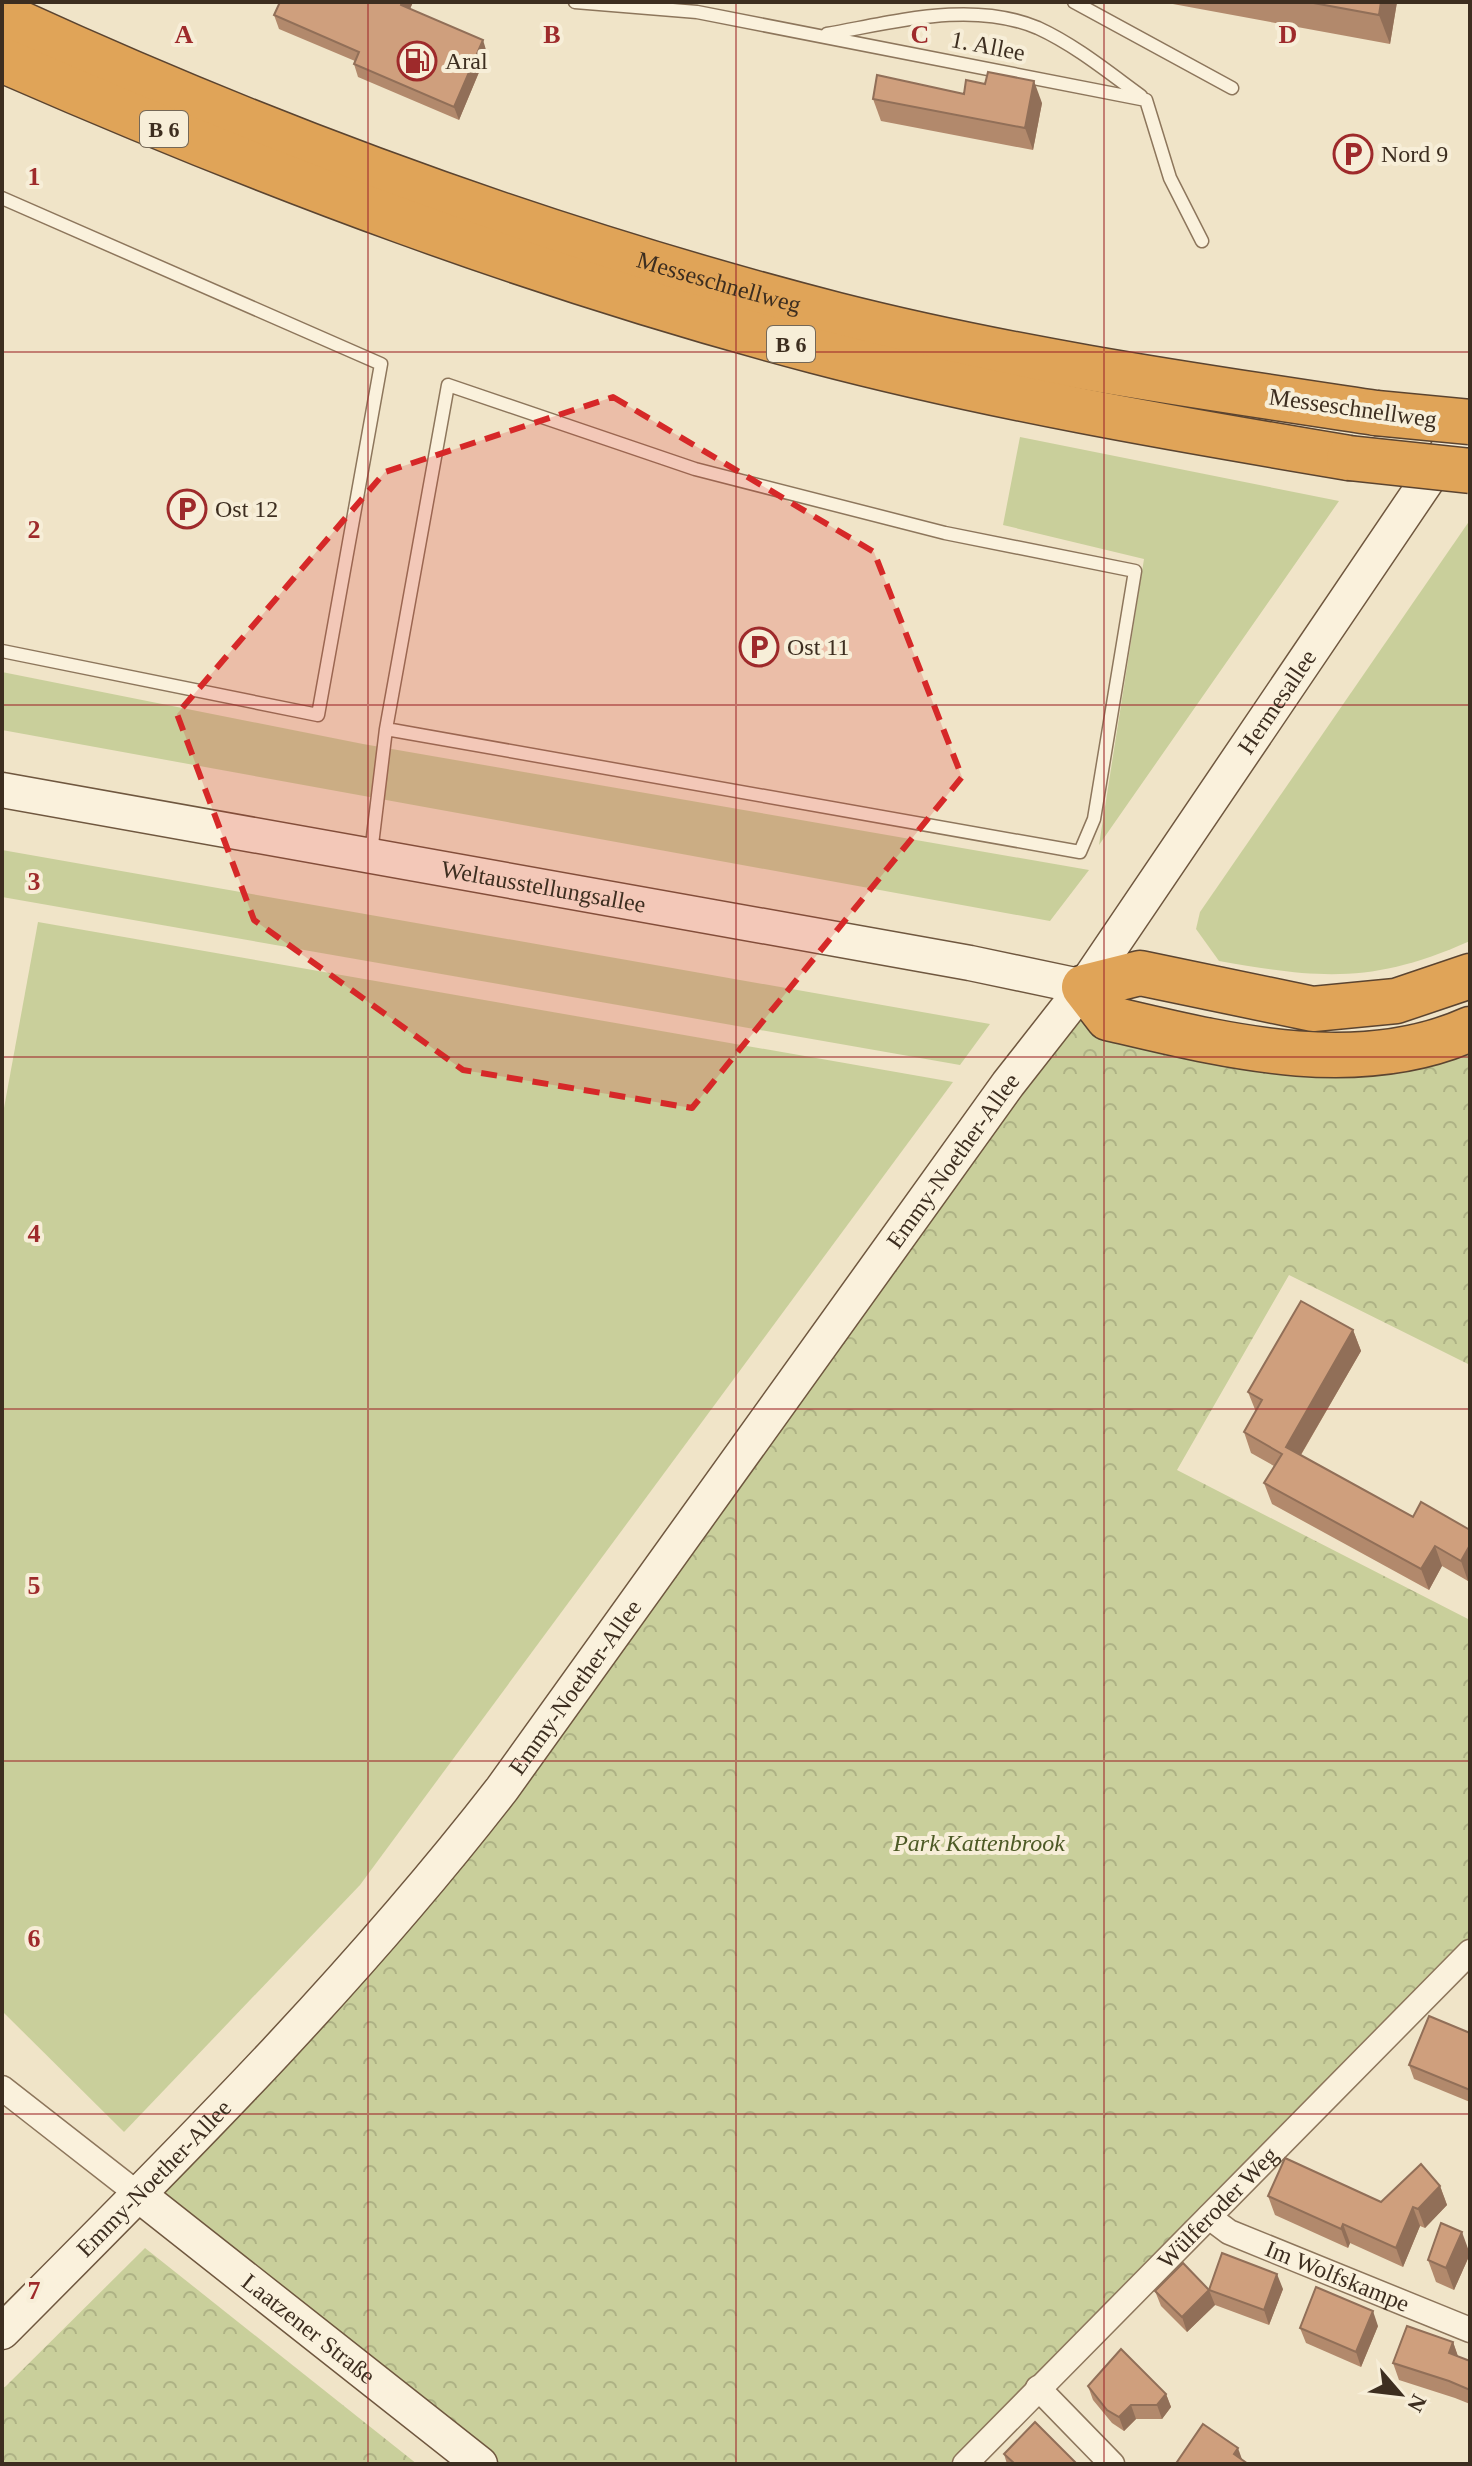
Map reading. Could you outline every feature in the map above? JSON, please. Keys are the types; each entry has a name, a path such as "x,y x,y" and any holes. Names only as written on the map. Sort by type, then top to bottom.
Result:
{"highway":[{"name":"Messeschnellweg","path":"2,15 265,130 433,192 639,260 835,315 1044,359 1376,413 1470,420"},
{"name":"Messeschnellweg","path":"2,60 249,165 418,229 626,298 818,352 1034,402 1349,458 1470,471"},
{"path":"1470,976 1396,1001 1313,1009 1140,973 1084,987 1108,1018 1275,1051 1349,1055 1389,1051 1470,1029"}],"main road":[{"name":"Hermesallee","path":"1084,987 1470,420"},
{"name":"Weltausstellungsallee","path":"2,790 987,966 1084,987"},
{"name":"Emmy-Noether-Allee","path":"2,2332 139,2195 342,1983 424,1890 502,1789 1008,1084 1084,987"},
{"name":"Laatzener Straße","path":"139,2195 480,2464"}],"street":[{"name":"Wülferoder Weg","path":"965,2464 1209,2217 1467,1964"},
{"path":"2,2088 139,2195"},
{"name":"Im Wolfskampe","path":"1209,2217 1229,2232 1470,2330"},
{"path":"1038,2388 1112,2464"}],"lane":[{"name":"1. Allee","path":"575,2 697,12 1146,100"},
{"path":"682,2 697,12"},
{"path":"990,16 992,2"},
{"path":"1074,2 1232,88"},
{"path":"817,35 957,12 1037,27 1084,55 1146,100 1170,178 1202,241"},
{"path":"2,198 381,364 318,715 2,651"},
{"path":"371,856 386,729 448,385 708,472 945,533 1135,571 1094,819 1080,852 386,729"}],"highlighted area":[{"path":"613,397 874,552 962,777 692,1108 463,1070 254,920 177,714 385,472"}],"green space":[{"path":"1020,437 1339,501 1099,845 1144,559 1003,525"},
{"path":"1470,520 1470,941 1404,965 1346,974 1288,972 1219,961 1196,929 1200,912"},
{"path":"2,672 363,744 1089,870 1050,921 2,730"},
{"path":"2,850 990,1024 960,1065 2,897"},
{"path":"38,922 953,1082 360,1885 124,2132 2,2011 2,1119"},
{"name":"Park Kattenbrook","path":"1084,987 1275,1051 1470,1029 1470,1365 1289,1275 1177,1470 1470,1620 1470,1941 960,2464 480,2464 139,2195 342,1983"},
{"path":"145,2248 417,2464 2,2464 2,2390"}],"building":[{"path":"280,2 402,2 401,5 483,40 454,107 354,64 359,52 274,15"},
{"path":"1308,2 1381,2 1379,15"},
{"path":"988,72 1034,81 1025,128 873,99 877,75 964,94 966,80 985,84"},
{"path":"1301,1301 1353,1330 1286,1447 1413,1517 1421,1502 1470,1530 1470,1545 1461,1561 1435,1546 1421,1569 1264,1483 1282,1454 1244,1432 1262,1400 1248,1392"},
{"path":"1429,2016 1470,2033 1470,2090 1409,2065"},
{"path":"1285,2158 1381,2202 1421,2164 1440,2186 1418,2209 1413,2207 1396,2248 1343,2224 1341,2229 1268,2196"},
{"path":"1441,2223 1462,2232 1446,2268 1428,2260"},
{"path":"1222,2253 1277,2274 1264,2310 1209,2290"},
{"path":"1183,2263 1209,2290 1182,2317 1155,2291"},
{"path":"1316,2287 1373,2311 1356,2352 1300,2328"},
{"path":"1407,2326 1453,2342 1449,2353 1470,2361 1470,2390 1393,2363"},
{"path":"1121,2349 1166,2394 1157,2405 1131,2405 1119,2417 1107,2410 1088,2386"},
{"path":"1035,2422 1077,2464 1015,2464 1004,2454"},
{"path":"1203,2424 1238,2448 1234,2454 1248,2464 1177,2462"}],"place":[{"name":"Aral","path":"417,61"},
{"name":"Nord 9","path":"1353,154"},
{"name":"Ost 12","path":"187,509"},
{"name":"Ost 11","path":"759,647"}]}
